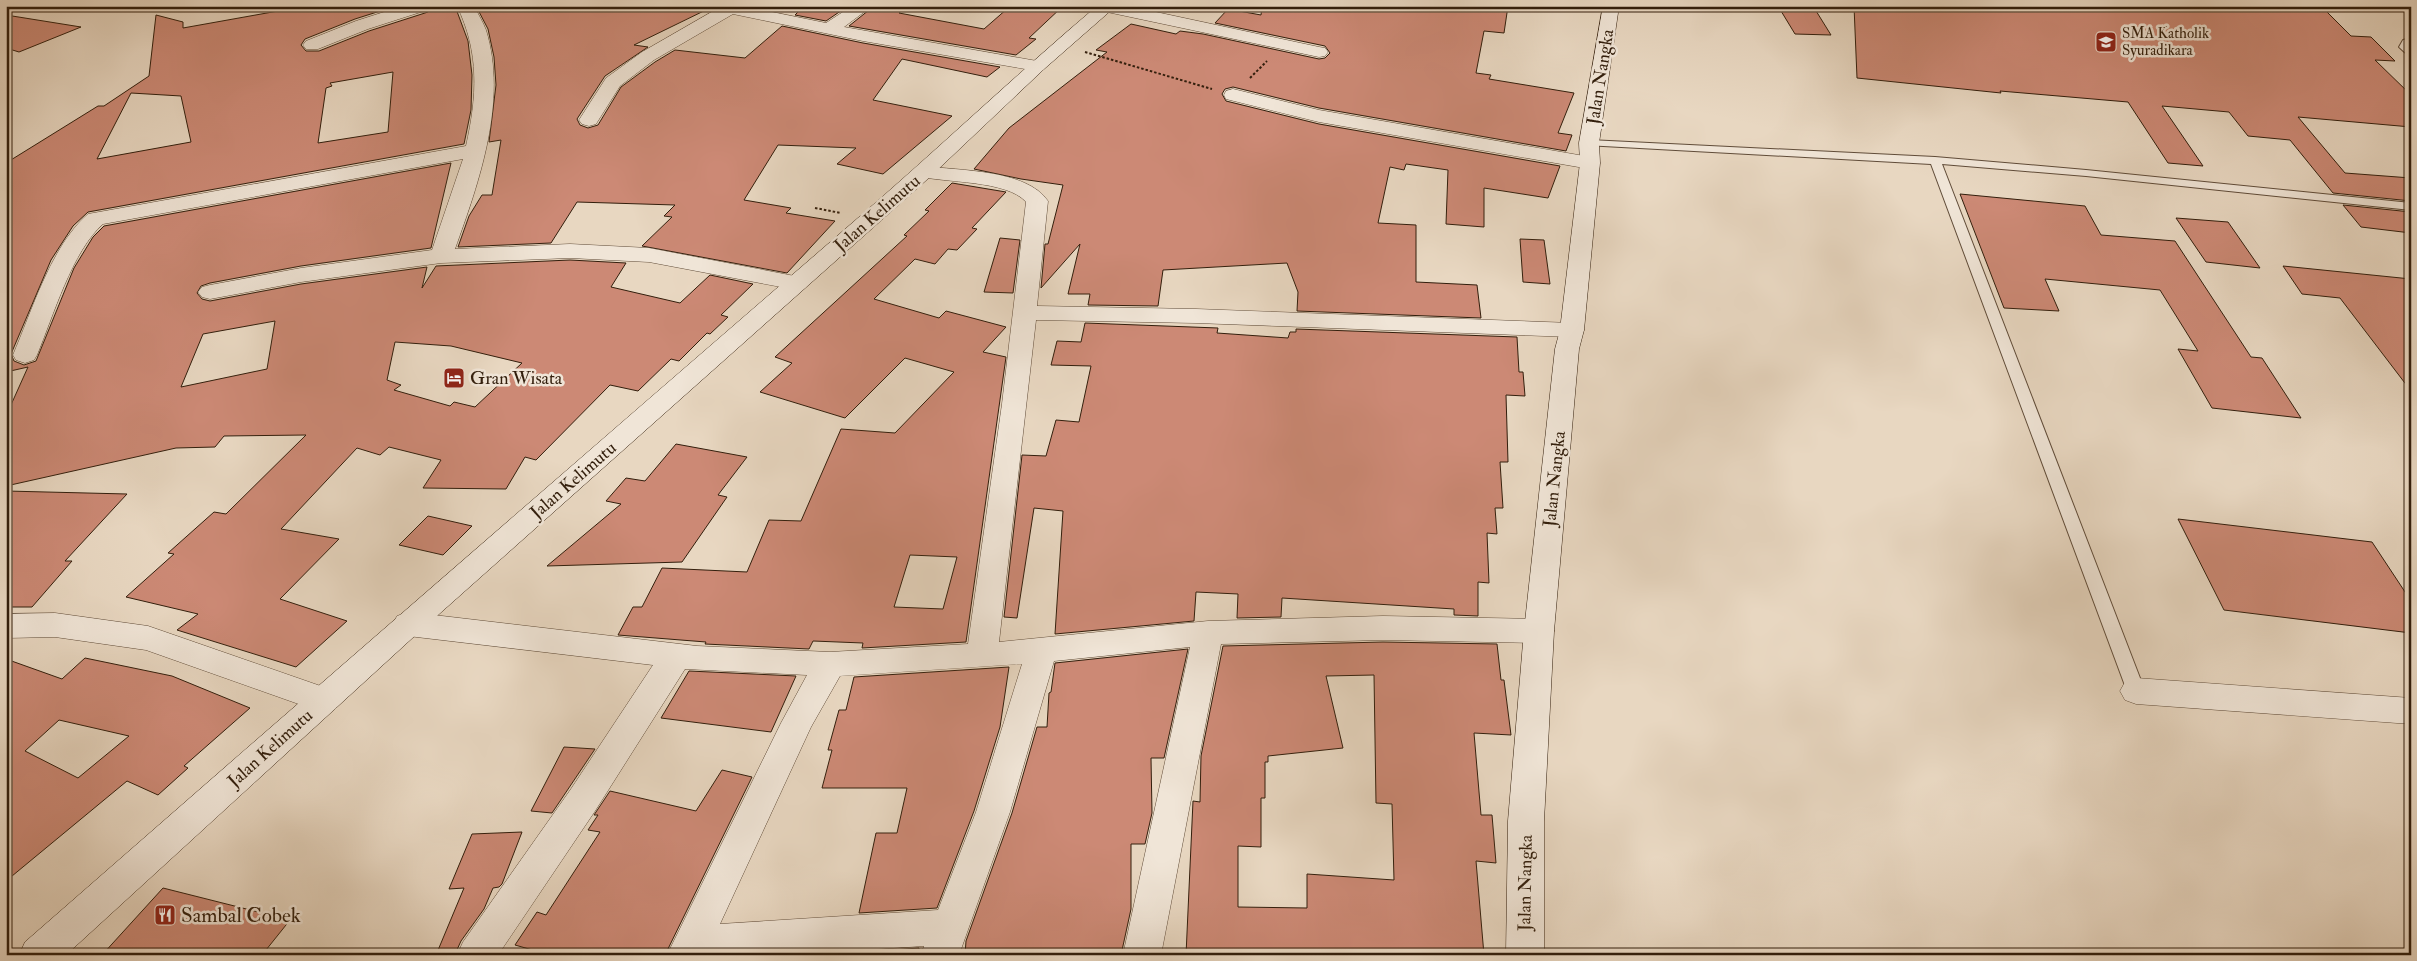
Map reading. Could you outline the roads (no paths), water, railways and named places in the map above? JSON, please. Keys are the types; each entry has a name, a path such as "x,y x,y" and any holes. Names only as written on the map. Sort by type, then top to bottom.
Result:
{"street":[{"path":"312,45 362,24 421,6"},
{"path":"441,256 458,213 482,114 484,77 477,28 465,6"},
{"path":"829,29 864,6"},
{"name":"Jalan Nangka","path":"1525,955 1526,821 1539,631 1567,349 1572,330 1590,153 1611,6"},
{"path":"590,120 613,82 648,56 731,7 829,29 1037,66"},
{"path":"1108,7 1319,52"},
{"name":"Jalan Kelimutu","path":"38,955 408,624 924,172 1037,66 1108,7"},
{"path":"1233,95 1319,116 1590,153"},
{"path":"25,356 53,288 84,228 96,219 474,151"},
{"path":"924,172 1008,184 1030,193 1037,201 1025,313 982,655"},
{"path":"210,292 301,275 441,256 570,251 649,255 797,283"},
{"path":"1025,313 1196,316 1572,330"},
{"path":"408,624 676,656 830,664 982,655 1208,634 1383,628 1539,631"},
{"path":"9,629 55,625 148,638 324,700"},
{"path":"1142,955 1208,634"},
{"path":"830,664 797,723 689,949 945,941 993,812 1042,649"},
{"path":"476,955 583,800 676,656"},
{"path":"2136,691 2411,711"}],"lane":[{"path":"2411,41 2406,42 2404,47 2411,56"},
{"path":"1590,153 1935,160 2086,173 2411,207"},
{"path":"1935,160 2136,691"}],"place":[{"name":"SMA Katholik Syuradikara","path":"2106,42"},
{"name":"Gran Wisata","path":"454,378"},
{"name":"Sambal Cobek","path":"165,915"}]}
